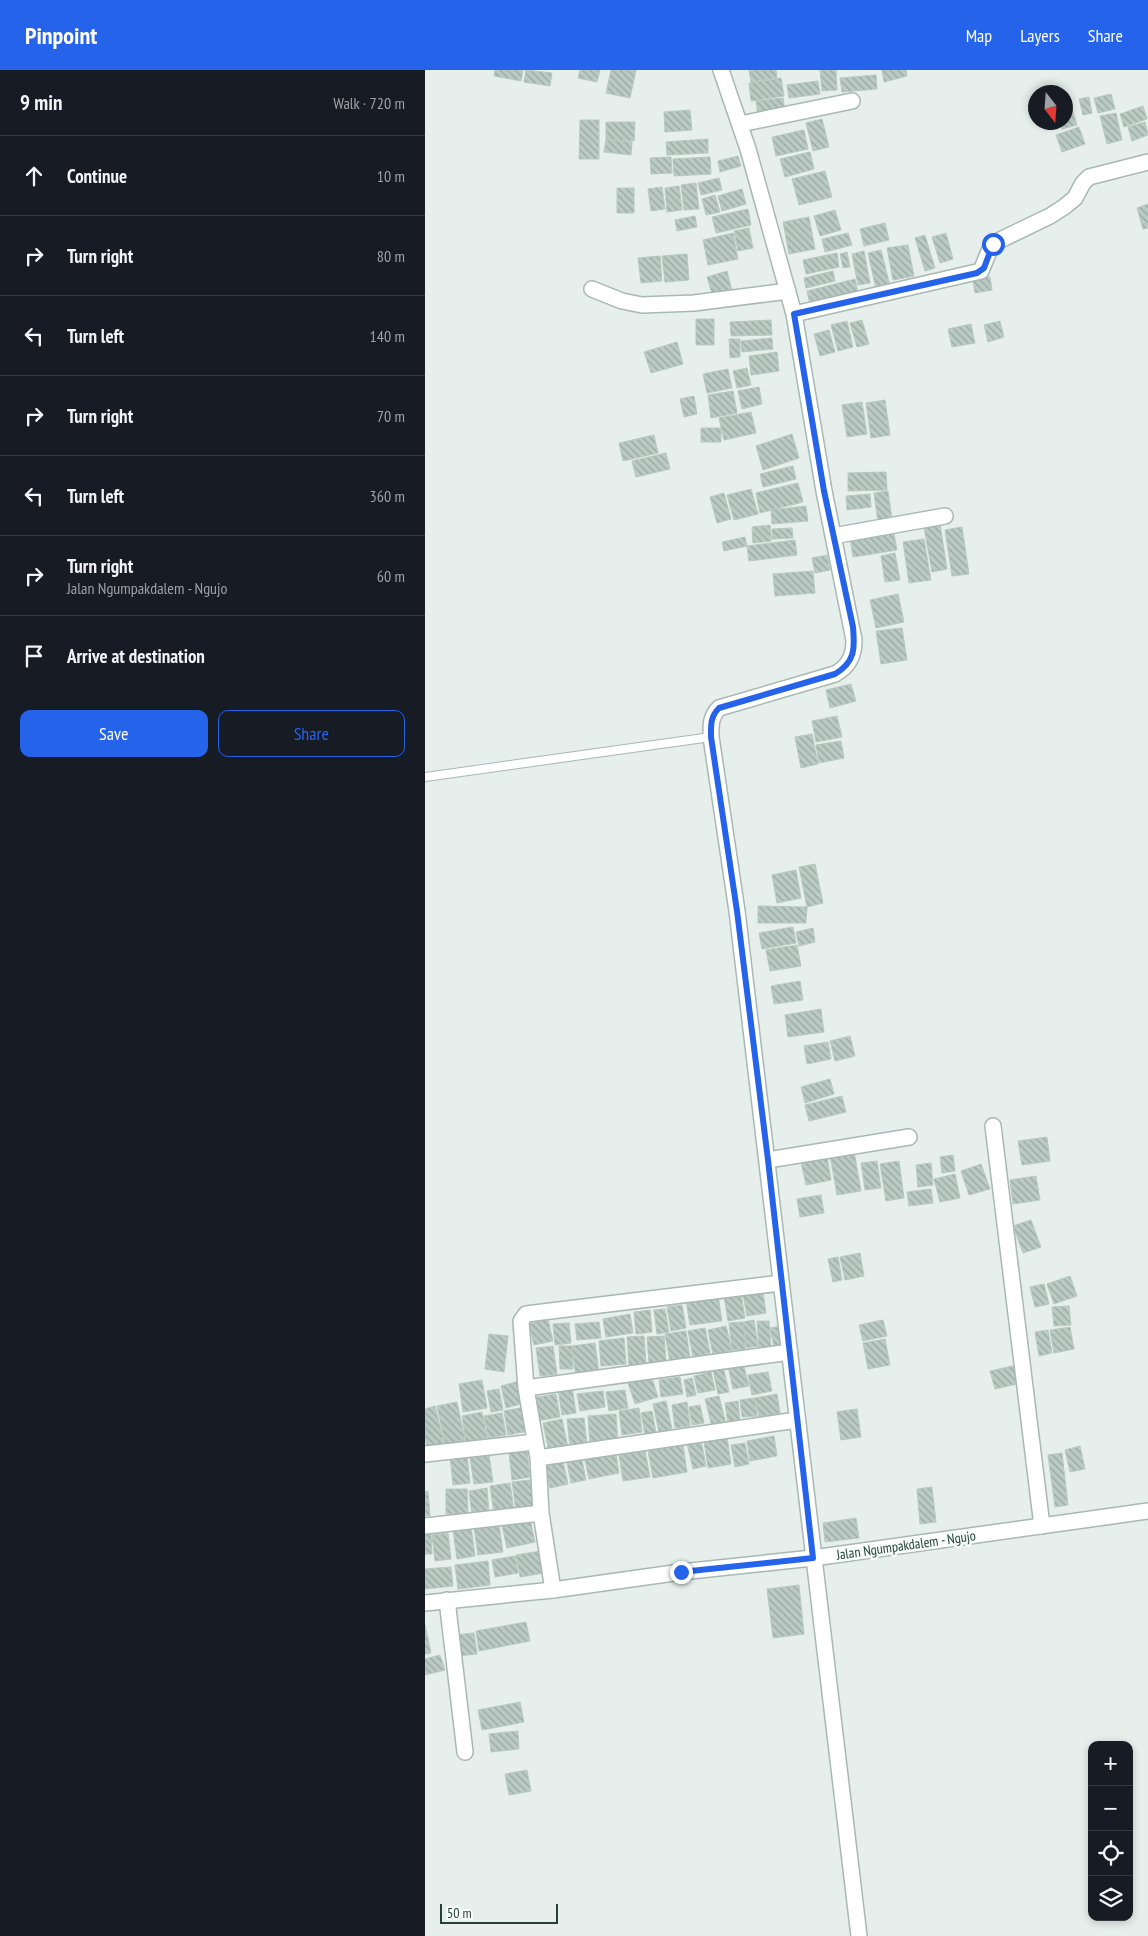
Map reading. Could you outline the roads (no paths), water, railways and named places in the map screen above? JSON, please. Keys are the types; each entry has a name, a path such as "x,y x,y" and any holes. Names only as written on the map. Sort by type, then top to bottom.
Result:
{"street":[{"path":"721,70 740,124 794,314 824,491 853,627 854,648 851,660 845,668 835,674 719,708 711,720 711,737 737,911 768,1160 813,1558 859,1936"},
{"path":"740,124 852,101"},
{"path":"794,314 981,271 993,244 1050,216 1064,207 1075,198 1083,183 1089,177 1148,162"},
{"path":"592,289 622,301 642,305 694,303 788,291"},
{"path":"833,536 945,516"},
{"path":"993,1126 1042,1526"},
{"path":"768,1160 909,1137"},
{"path":"553,1590 541,1513 538,1458 526,1388 521,1321 526,1314 781,1283"},
{"path":"526,1388 790,1352"},
{"path":"538,1458 797,1420"},
{"path":"425,1454 535,1442"},
{"name":"Jalan Ngumpakdalem - Ngujo","path":"425,1603 553,1590 681,1572 813,1558 1148,1511"},
{"path":"425,1526 541,1513"},
{"path":"447,1600 465,1752"}],"lane":[{"path":"425,777 711,737"}]}
